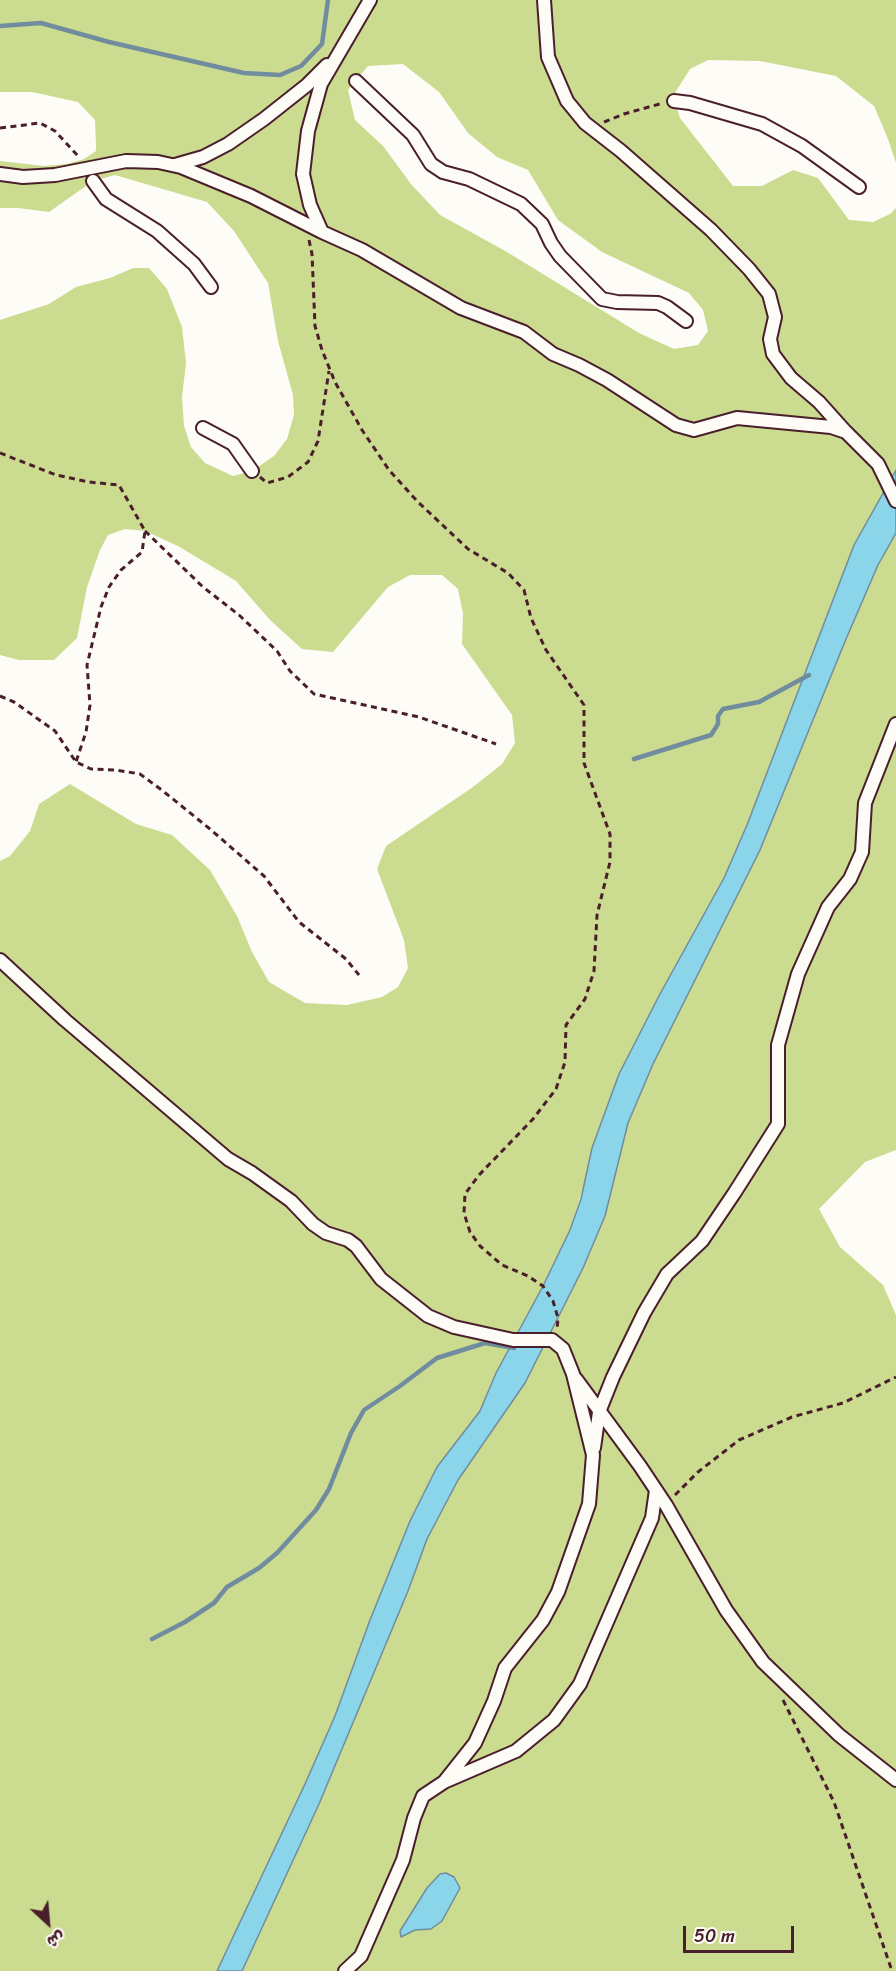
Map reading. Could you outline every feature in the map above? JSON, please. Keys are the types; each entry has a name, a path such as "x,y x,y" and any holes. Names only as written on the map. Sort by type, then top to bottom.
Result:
{"street":[{"path":"322,232 309,205 303,174 308,131 321,84 370,0"},
{"path":"544,0 548,57 567,101 591,128 621,150 711,230 749,269 769,294 775,317 770,339 773,354 791,378 819,402 878,464 896,501"},
{"path":"173,165 203,157 228,144 307,85 339,54"},
{"path":"356,81 413,135 431,164 443,172 469,179 521,204 542,224 560,256 603,299 617,302 658,303 686,321"},
{"path":"674,101 690,103 762,124 802,146 859,187"},
{"path":"0,174 23,177 55,175 126,161 173,165 214,179 362,250 461,308 524,332 553,354 607,380 676,425 694,430 737,418 820,426 846,432"},
{"path":"93,181 96,189 106,199 157,231 194,264 211,287"},
{"path":"203,428 233,444 252,471"},
{"path":"444,1782 475,1743 494,1701 505,1668 543,1620 558,1592 589,1504 599,1412 638,1324 668,1274 702,1241 778,1124 778,1045 798,974 828,907 850,879 862,852 865,804 896,724"},
{"path":"0,960 65,1020 228,1159 252,1173 291,1202 326,1233 348,1240 356,1246 381,1278 404,1299 428,1316 454,1327 513,1340 552,1340 563,1349 573,1374 593,1455"},
{"path":"573,1374 666,1505 726,1611 763,1662 839,1735 896,1780"},
{"path":"345,1971 361,1956 403,1860 414,1818 423,1796 444,1782 516,1751 554,1720 580,1684 652,1518 656,1490"}],"path":[{"path":"591,128 650,105 674,101"},
{"path":"0,128 39,123 56,131 75,151 86,168"},
{"path":"305,224 312,254 315,326 330,368 362,430 389,470 417,501 468,549 508,573 524,590 531,618 546,650 584,705 584,763 610,834 610,862 597,915 594,971 585,999 566,1025 565,1062 556,1089 533,1119 479,1175 465,1194 464,1213 470,1232 480,1246 502,1265 528,1276 543,1286 553,1301 558,1318 559,1327 552,1340"},
{"path":"252,471 267,483 288,477 308,462 318,441 330,368"},
{"path":"0,453 56,475 89,482 119,484 146,531 202,587 238,615 277,651 290,671 314,694 419,717 496,744"},
{"path":"76,762 86,732 90,705 87,665 101,607 109,587 121,570 142,552 146,531"},
{"path":"0,696 14,702 55,730 76,762 91,769 140,774 163,791 264,876 298,922 346,959 359,975"},
{"path":"666,1505 698,1473 740,1440 792,1418 843,1403 896,1377"},
{"path":"783,1700 834,1802 891,1971"}],"green space":[{"path":"0,0 896,0 896,163 874,106 836,76 760,61 708,60 690,69 673,96 680,118 733,186 762,186 793,170 818,178 849,220 873,222 890,214 896,208 896,470 854,545 747,825 724,878 619,1074 570,1230 496,1373 480,1411 437,1467 410,1521 335,1716 217,1971 0,1971 0,861 10,856 30,831 39,804 70,784 136,824 172,835 210,870 237,916 252,952 269,982 305,1003 347,1005 382,997 398,987 408,968 404,940 377,869 386,846 473,787 502,764 515,743 512,715 462,644 463,613 458,589 442,575 410,575 388,587 333,652 302,649 271,621 236,581 178,546 145,531 125,529 108,535 100,550 87,587 77,638 54,660 19,660 0,655 0,320 49,304 76,287 110,278 133,268 149,268 167,289 182,327 186,363 182,397 184,426 191,447 205,463 233,476 252,471 274,456 287,439 294,415 293,395 278,341 268,283 234,231 207,202 115,175 93,181 49,212 0,208 0,161 44,166 67,164 84,159 96,151 96,145 95,120 78,102 32,92 0,92","holes":["403,64 439,92 468,133 497,157 528,170 558,220 602,252 689,293 703,310 708,331 698,345 674,349 639,333 507,252 440,215 411,184 383,146 355,120 348,90 368,66"]},
{"path":"896,533 896,1150 865,1162 819,1209 840,1247 883,1285 896,1315 896,1971 242,1971 350,1731 427,1539 458,1480 525,1383 583,1268 605,1216 628,1123 653,1064 760,850 878,565","holes":["427,1888 460,1888 442,1921 431,1929 415,1930 402,1937 400,1931"]}],"water":[{"path":"896,470 896,533 878,565 846,639 760,850 653,1064 628,1123 605,1216 583,1268 525,1383 458,1480 427,1539 408,1591 319,1804 242,1971 217,1971 335,1716 410,1521 437,1467 480,1411 496,1373 570,1230 581,1199 592,1148 619,1074 724,878 747,825 854,545"},
{"path":"446,1873 454,1877 460,1888 442,1921 431,1929 415,1930 401,1937 400,1931 427,1888 440,1874"}],"waterway":[{"path":"0,26 41,23 109,42 244,73 280,75 301,66 322,44 328,0"},
{"path":"634,759 711,735 723,709 759,702 809,675"},
{"path":"152,1639 185,1622 214,1603 227,1587 259,1568 277,1553 316,1510 329,1489 351,1433 364,1410 437,1358 485,1343 514,1348"}]}
